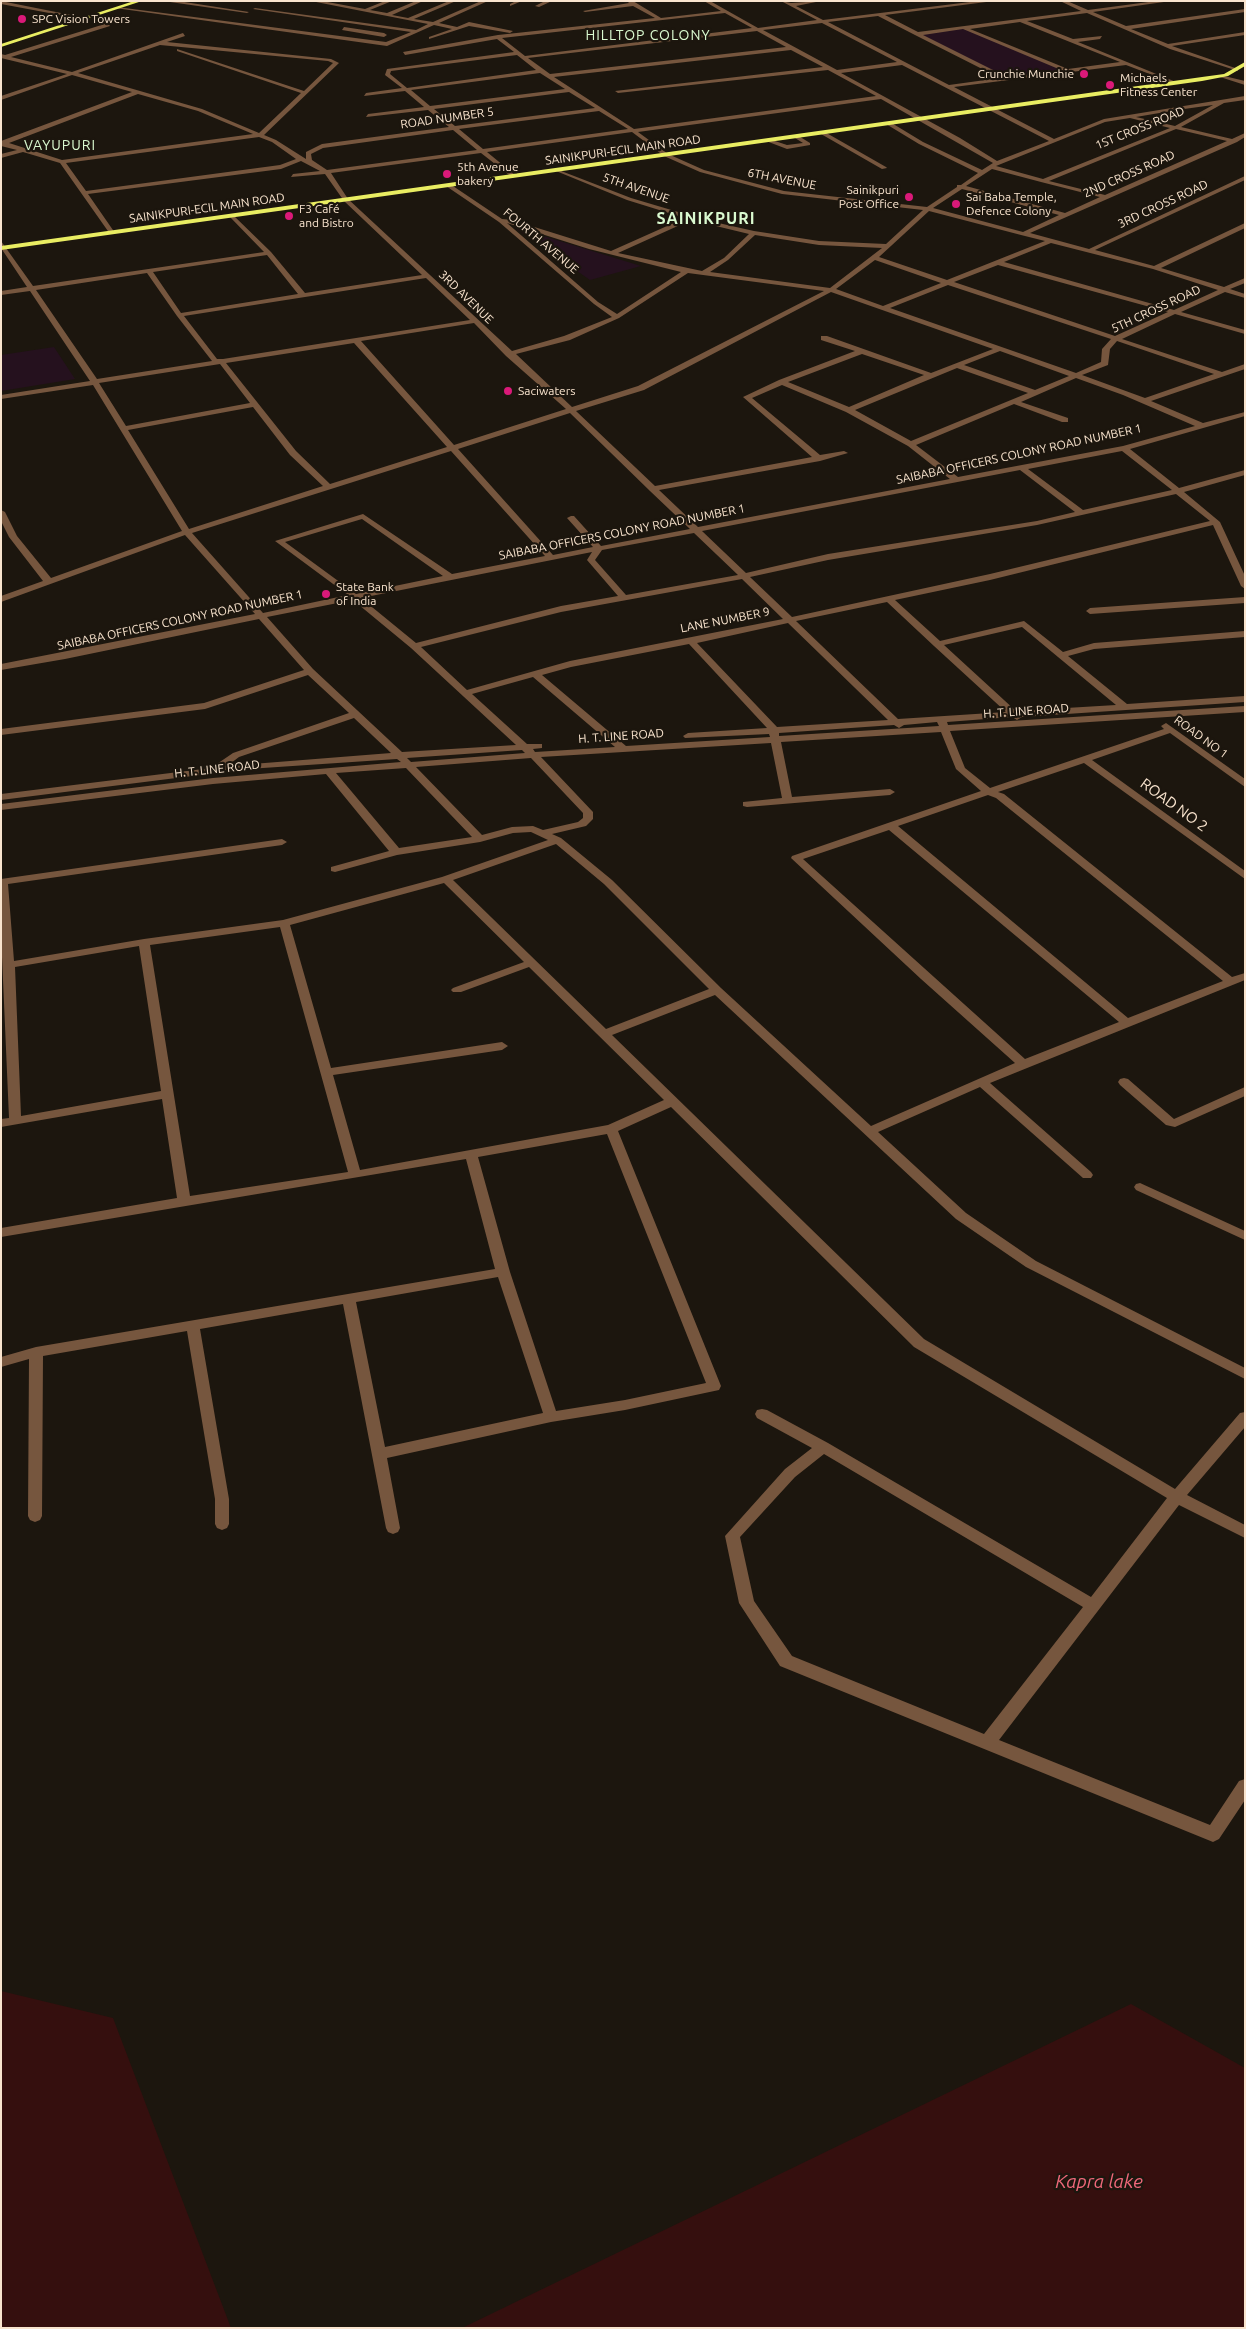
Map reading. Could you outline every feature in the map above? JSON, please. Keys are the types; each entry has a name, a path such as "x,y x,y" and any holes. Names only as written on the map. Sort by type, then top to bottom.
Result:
{"main road":[{"path":"1,41 124,1"},
{"path":"1,46 140,1"},
{"name":"SAINIKPURI-ECIL MAIN ROAD","path":"2,247 666,156 1174,83 1222,76 1242,67"}],"street":[{"path":"165,1 247,15"},
{"path":"158,14 190,1"},
{"path":"315,1 456,28"},
{"path":"336,5 347,1"},
{"path":"366,11 390,1"},
{"path":"387,15 421,1"},
{"path":"409,19 454,1"},
{"path":"117,8 387,44 486,1"},
{"path":"512,5 520,1"},
{"path":"537,6 550,1"},
{"path":"706,1 958,139 994,165 1044,181 1105,197"},
{"path":"783,1 1052,140"},
{"path":"790,5 819,1"},
{"path":"525,57 992,1"},
{"path":"1062,1 1124,28 1170,45 1242,67"},
{"path":"917,34 1169,1"},
{"path":"1,2 76,16"},
{"path":"585,11 631,3 660,20"},
{"path":"221,10 233,4"},
{"path":"221,22 247,15 255,9 268,4"},
{"path":"255,9 416,31"},
{"path":"1124,28 1245,10"},
{"path":"405,53 498,37 725,12"},
{"path":"880,15 1007,79"},
{"path":"1017,20 1174,83"},
{"path":"431,38 469,24 523,34"},
{"path":"3,57 108,25"},
{"path":"962,27 1068,71"},
{"path":"338,29 401,38"},
{"path":"1170,45 1245,33"},
{"path":"1,98 184,35"},
{"name":"6TH AVENUE","path":"498,37 541,71 631,129 666,156 728,179 784,193 928,209 1049,242 1091,250 1245,296"},
{"path":"1070,41 1100,37"},
{"path":"2,143 62,162 260,135 334,65 334,61 159,43"},
{"path":"176,45 175,49 305,93"},
{"path":"549,76 790,48"},
{"path":"513,176 387,74 389,70 517,53"},
{"path":"3,57 71,73 200,110 274,141 300,159"},
{"path":"836,72 903,63"},
{"path":"950,86 1127,63"},
{"path":"618,91 829,68"},
{"path":"366,95 541,71"},
{"path":"1222,76 1245,83"},
{"path":"368,116 570,90"},
{"path":"2,143 138,92"},
{"path":"292,176 631,129 883,97"},
{"name":"1ST CROSS ROAD","path":"1044,181 1175,128 1222,102 1245,98"},
{"path":"1163,102 1177,108"},
{"path":"1,599 187,532 642,388 831,290 874,258 928,209 959,186 994,165 1092,125 1126,117 1222,102"},
{"name":"ROAD NUMBER 5","path":"309,160 308,153 322,146 599,109"},
{"path":"1126,117 1245,144"},
{"path":"888,123 921,143 981,172"},
{"path":"822,133 884,168"},
{"name":"2ND CROSS ROAD","path":"1023,234 1245,135"},
{"path":"769,140 787,147 808,144 797,137"},
{"path":"1,156 23,150"},
{"path":"85,193 281,166 300,159 309,160 327,172"},
{"path":"62,162 112,232"},
{"name":"5TH AVENUE","path":"558,170 629,199 691,218 754,233 819,243 887,246"},
{"name":"3RD AVENUE","path":"327,172 346,200 571,410 899,726"},
{"name":"3RD CROSS ROAD","path":"1091,250 1245,178"},
{"name":"FOURTH AVENUE","path":"448,185 502,221 596,303 617,317"},
{"path":"959,186 1065,215"},
{"path":"232,216 269,253 303,295"},
{"path":"612,253 691,218"},
{"path":"502,221 522,224 612,253 687,271 831,290 1000,348 1145,401 1200,425"},
{"path":"1155,268 1245,225"},
{"path":"704,273 726,259 754,233"},
{"path":"884,308 1049,242"},
{"path":"2,247 33,288 94,381 187,532 310,671 354,715 399,755 406,765 480,838"},
{"path":"1,293 269,253"},
{"path":"874,258 1221,374"},
{"path":"996,262 1245,332"},
{"path":"148,270 178,315 293,453 328,487"},
{"path":"509,354 567,338 617,317 687,271"},
{"path":"178,315 428,276"},
{"name":"5TH CROSS ROAD","path":"1076,376 1105,363 1106,349 1115,339 1245,280"},
{"path":"1,397 476,321"},
{"path":"824,338 931,375"},
{"path":"356,340 551,558"},
{"path":"849,410 1000,348"},
{"path":"820,458 747,397 862,351"},
{"path":"956,366 1035,393"},
{"path":"1145,401 1245,366"},
{"path":"911,444 1076,376"},
{"path":"782,382 849,410 911,444 956,480"},
{"path":"1015,402 1066,420"},
{"path":"122,429 254,405"},
{"name":"SAIBABA OFFICERS COLONY ROAD NUMBER 1","path":"1,668 450,577 1124,448 1200,425 1245,414"},
{"path":"1124,448 1216,522 1245,586"},
{"path":"653,489 844,453"},
{"path":"1021,467 1082,512"},
{"path":"414,646 562,610 745,576 828,557 1037,523 1179,491 1245,472"},
{"path":"1,512 5,524 13,537 49,582"},
{"path":"450,577 363,516 279,541 354,596 414,646 533,755 588,812 588,819 582,824 543,833"},
{"path":"571,518 599,549 591,560 624,598"},
{"name":"LANE NUMBER 9","path":"466,693 534,673 990,577 1216,522"},
{"path":"889,599 1025,724"},
{"path":"1090,611 1245,600"},
{"path":"936,644 1024,624 1125,707"},
{"path":"1061,654 1094,646 1245,634"},
{"path":"690,640 774,734 788,800"},
{"path":"1,732 205,706 310,671"},
{"path":"534,673 624,749"},
{"name":"H. T. LINE ROAD","path":"1,796 214,770 399,755 899,726 943,723 1014,714 1245,699"},
{"name":"ROAD NO 1","path":"1148,705 1154,715 1170,730 1244,783"},
{"name":"H. T. LINE ROAD","path":"943,723 1025,724 1245,709"},
{"path":"213,781 214,770 236,755 354,715"},
{"path":"943,723 961,769 988,792 1000,796 1232,982"},
{"path":"1023,1064 796,858 1170,730"},
{"name":"H. T. LINE ROAD","path":"1,807 213,781 624,749 774,734"},
{"name":"ROAD NO 2","path":"1085,759 1245,876"},
{"path":"328,771 396,852"},
{"path":"747,804 890,792"},
{"path":"890,825 1127,1023"},
{"path":"335,869 396,852 480,838 512,830 533,829 557,840 608,882 717,990 961,1216 1031,1264 1245,1374"},
{"path":"9,965 144,942 284,923 446,879 557,840"},
{"path":"15,1121 9,965 2,882 282,842"},
{"path":"446,879 530,963 605,1034 671,1102 918,1342 1177,1497 1245,1532"},
{"path":"284,923 355,1175"},
{"path":"144,942 169,1094 184,1201"},
{"path":"456,990 530,963"},
{"path":"870,1132 1023,1064 1245,976"},
{"path":"605,1034 717,990"},
{"path":"326,1072 502,1046"},
{"path":"981,1082 1087,1175"},
{"path":"1124,1082 1170,1122 1176,1123 1242,1095"},
{"path":"1,1123 169,1094"},
{"path":"1,1233 184,1201 355,1175 611,1129 671,1102"},
{"path":"380,1454 550,1417 625,1405 714,1386 611,1129"},
{"path":"471,1153 503,1272 550,1417"},
{"path":"1140,1187 1245,1236"},
{"path":"1,1362 36,1352 503,1272"},
{"path":"349,1299 393,1528"},
{"path":"193,1326 222,1498 222,1524"},
{"path":"35,1516 36,1352"},
{"path":"762,1414 823,1447 1092,1605"},
{"path":"988,1741 1177,1497 1245,1417"},
{"path":"823,1447 790,1473 732,1536 746,1603 786,1660 1213,1834 1245,1786"}],"shaded area":[{"path":"962,27 1068,71 1007,79 917,34"},
{"path":"514,227 641,266 590,280"},
{"path":"54,347 75,379 1,391 1,355"}],"water":[{"path":"1,1991 113,2018 231,2328 1,2328"},
{"name":"Kapra lake","path":"1131,2004 1245,2068 1245,2328 462,2328"}],"place":[{"name":"SPC Vision Towers","path":"22,19"},
{"name":"Crunchie Munchie","path":"1084,74"},
{"name":"Michaels Fitness Center","path":"1110,85"},
{"name":"5th Avenue bakery","path":"447,174"},
{"name":"Sainikpuri Post Office","path":"909,197"},
{"name":"Sai Baba Temple, Defence Colony","path":"956,204"},
{"name":"F3 Café and Bistro","path":"289,216"},
{"name":"Saciwaters","path":"508,391"},
{"name":"State Bank of India","path":"326,594"}],"district":[{"name":"HILLTOP COLONY","path":"648,35"},
{"name":"VAYUPURI","path":"60,145"},
{"name":"SAINIKPURI","path":"706,219"}]}
